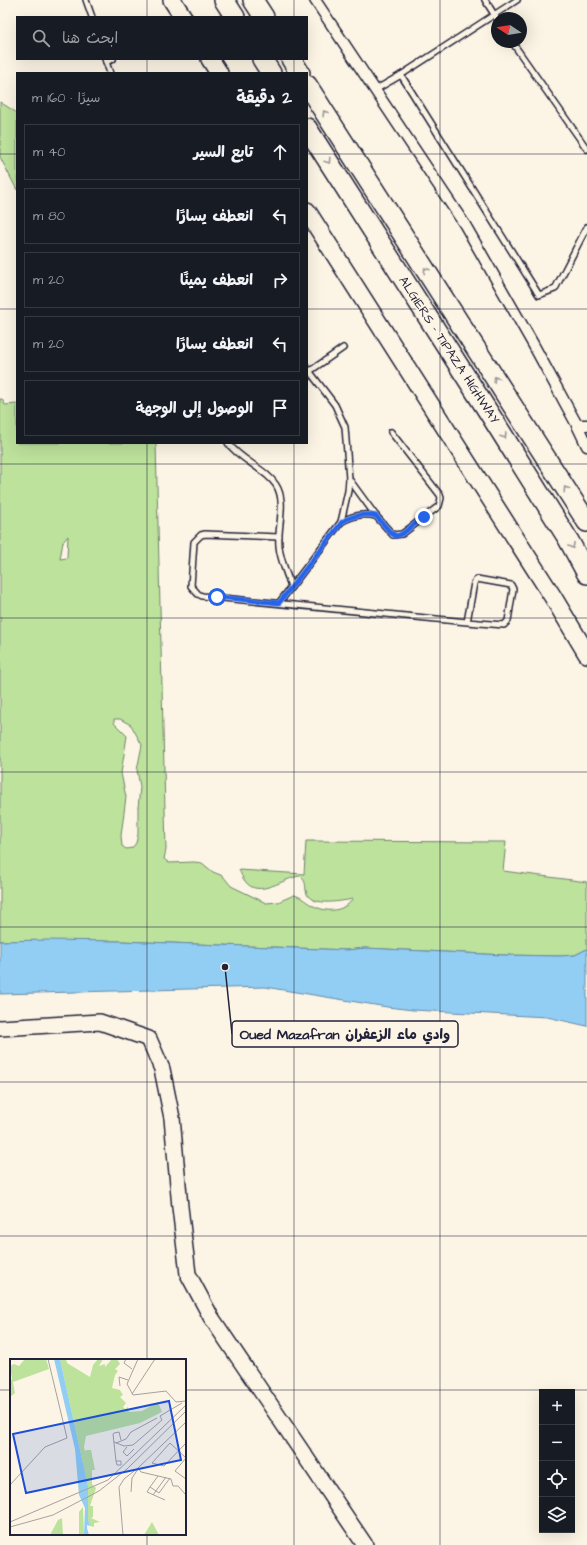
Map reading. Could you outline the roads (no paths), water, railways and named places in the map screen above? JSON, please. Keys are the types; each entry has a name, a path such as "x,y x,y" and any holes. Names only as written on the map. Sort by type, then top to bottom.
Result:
{"highway":[{"path":"224,0 234,16"},
{"path":"253,0 263,16"},
{"path":"263,60 271,72"},
{"path":"291,60 299,72"},
{"name":"ALGIERS - TIPAZA HIGHWAY","path":"308,87 587,522"},
{"name":"ALGIERS - TIPAZA HIGHWAY","path":"308,130 489,413 568,539 587,574"}],"main road":[{"path":"172,0 182,16"},
{"path":"211,60 218,72"},
{"path":"308,213 557,603 587,654"}],"street":[{"path":"315,0 465,226 587,434"},
{"path":"582,425 587,446"},
{"path":"0,1028 100,1022 149,1039 162,1069 172,1118 188,1274 211,1317 365,1545"}],"lane":[{"path":"86,0 92,16"},
{"path":"485,0 493,12"},
{"path":"502,12 517,0"},
{"path":"375,90 491,20"},
{"path":"516,48 587,149"},
{"path":"106,61 110,72"},
{"path":"401,75 539,295 555,289 587,227"},
{"path":"279,603 342,522 347,501 349,479 345,427 341,416 329,395 308,369 343,348"},
{"path":"349,479 376,516 393,535 399,536 436,509 440,502 440,494 391,432"},
{"path":"229,444 235,451 271,480 278,490 281,502 279,537 281,558 291,587"},
{"path":"342,522 362,514 376,516"},
{"path":"279,537 201,535 194,542 191,586 198,594 202,596 467,622 504,625 507,623 512,587 508,584 477,580 474,583 467,622"}],"water":[{"path":"0,941 120,941 347,950 365,948 504,955 560,956 575,955 587,949 587,1026 547,1017 413,1010 387,1007 265,987 0,994"}],"place":[{"name":"Oued Mazafran وادي ماء الزعفران","path":"225,967"}]}
